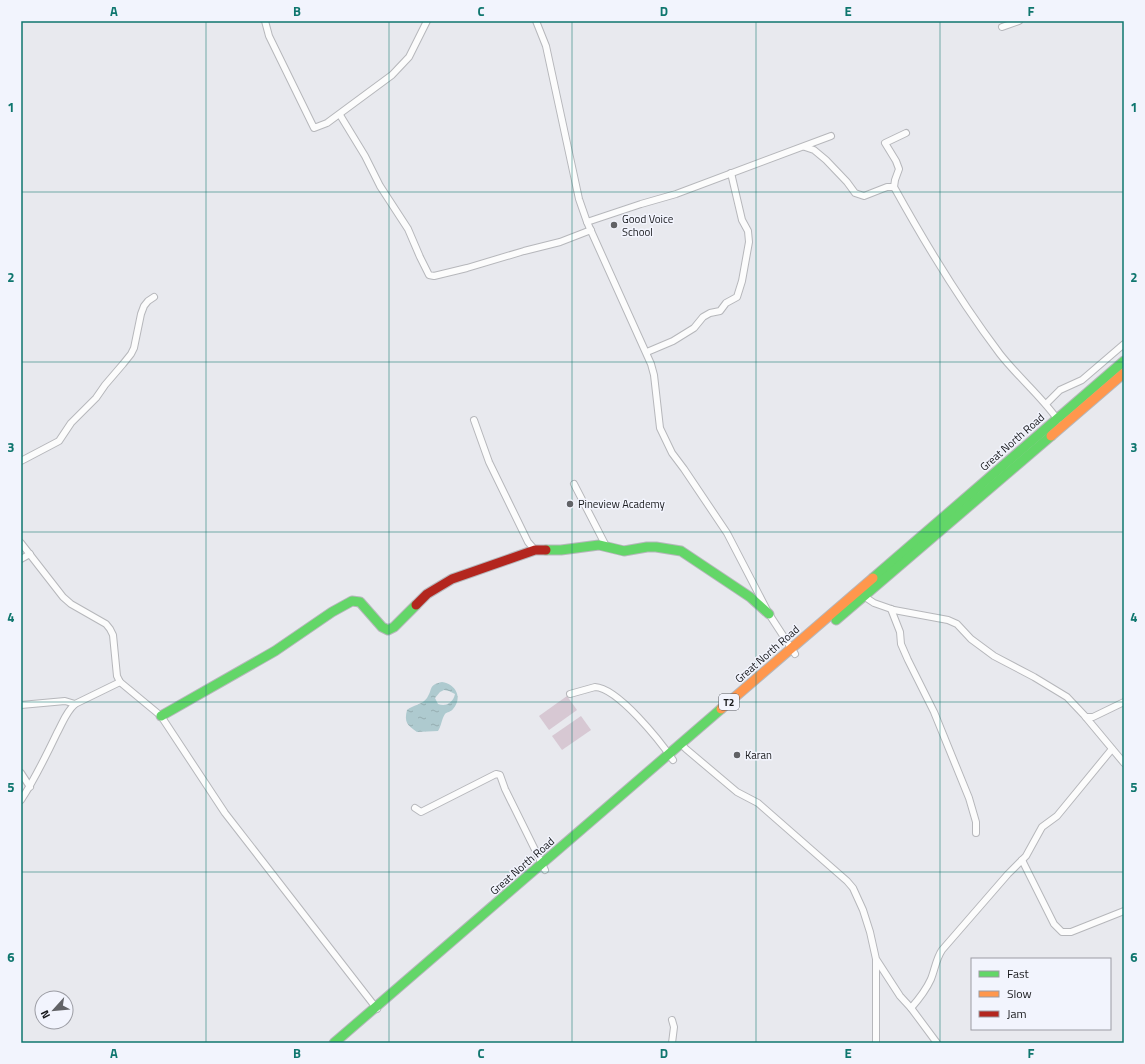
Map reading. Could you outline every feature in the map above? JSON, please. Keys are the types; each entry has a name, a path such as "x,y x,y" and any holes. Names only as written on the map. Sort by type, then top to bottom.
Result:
{"main road":[{"name":"Great North Road","path":"334,1043 377,1009 861,594 1060,422 1124,361"},
{"name":"Great North Road","path":"1060,422 1124,373"},
{"path":"161,716 275,651 325,616 352,601 360,602 382,627 388,630 394,627 427,594 452,579 535,550 561,550 592,546 606,546 624,552 647,547 666,548 681,551 750,597 769,614"},
{"name":"Great North Road","path":"341,1043 377,1009"}],"street":[{"path":"265,21 269,36 314,128 327,123 340,115 392,75 410,57 427,21"},
{"path":"536,21 546,46 579,199 587,222 647,352 654,374 658,416 660,428 664,438 672,453 727,533 769,614 793,652"},
{"path":"1002,27 1019,21"},
{"path":"340,115 366,156 380,186 408,229 429,275 434,276 560,242 591,230"},
{"path":"906,133 885,143 899,169 894,187 949,282 976,321 1001,356 1046,404 1060,422"},
{"path":"587,222 676,194 831,136"},
{"path":"805,147 814,150 826,160 848,182 855,193 864,196 887,187 894,187"},
{"path":"647,352 673,341 694,328 703,317 723,309 726,303 736,297 742,281 749,242 748,231 742,220 731,173"},
{"path":"21,461 59,441 71,423 96,398 131,354 136,342 141,314 148,301 154,297"},
{"path":"1046,404 1060,390 1082,380 1124,344"},
{"path":"474,420 489,462 528,542 535,550"},
{"path":"574,484 606,546"},
{"path":"21,543 63,597 71,604 106,624 110,629 113,635 120,682 161,716 225,813 377,1009"},
{"path":"21,559 30,554"},
{"path":"861,594 874,603 891,609 920,616 948,620 957,624 971,639 994,656 1062,693 1086,717 1124,763"},
{"path":"891,609 900,632 901,644 934,712 970,798 976,822 976,833"},
{"path":"21,800 30,787 66,713 75,704 120,682"},
{"path":"570,694 595,688 599,688 607,692 634,711 671,757"},
{"path":"21,705 64,701 75,704"},
{"path":"1086,717 1093,717 1124,702"},
{"path":"684,746 737,792 758,803 847,880 856,895 867,922 876,959 876,1043"},
{"path":"911,1008 924,993 931,978 938,956 942,950 1008,874 1026,856 1042,827 1056,816 1112,748"},
{"path":"21,773 30,787"},
{"path":"415,808 421,812 496,774 500,775 505,789 543,867"},
{"path":"1022,860 1051,919 1062,932 1071,932 1124,911"},
{"path":"876,959 900,996 911,1008 937,1043"},
{"path":"672,1020 674,1027 672,1043"}],"shaded area":[{"path":"567,696 577,710 549,730 539,716"},
{"path":"581,716 591,730 562,750 552,736"}],"water":[{"path":"442,682 447,683 456,692 458,696 456,705 452,710 445,714 438,731 417,732 407,723 407,710 425,700 433,686","holes":["444,690 455,694 451,702 446,705 438,704 435,698 440,692"]}],"traffic: fast":[{"path":"873,578 1124,361"},
{"path":"836,620 1051,436"},
{"path":"546,550 561,550 599,545 624,551 647,547 681,551 750,597 769,614"},
{"path":"161,716 275,651 332,612 352,601 360,602 382,627 388,630 394,627 416,605"},
{"path":"334,1043 721,709"}],"traffic: slow":[{"path":"1051,436 1124,373"},
{"path":"721,709 873,578"}],"traffic: jam":[{"path":"416,605 427,594 452,579 535,550 546,550"}],"place":[{"name":"Good Voice School","path":"614,225"},
{"name":"Pineview Academy","path":"570,504"},
{"name":"Karan","path":"737,755"}]}
